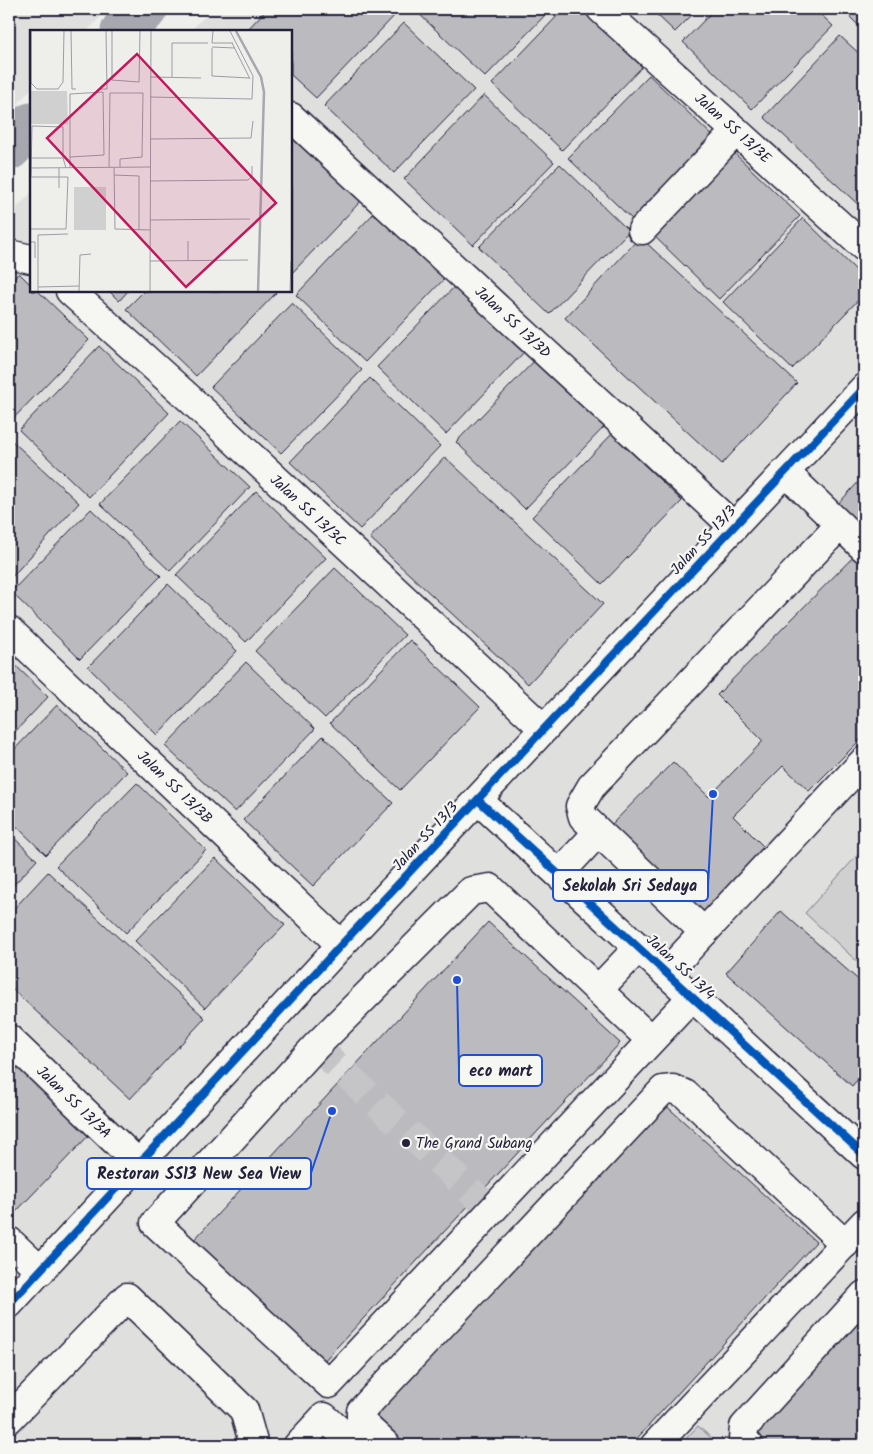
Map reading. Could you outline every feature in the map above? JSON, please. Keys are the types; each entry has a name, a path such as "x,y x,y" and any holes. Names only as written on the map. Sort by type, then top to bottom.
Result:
{"street":[{"name":"Jalan SS 13/3E","path":"601,9 864,247"},
{"name":"Jalan SS 13/3D","path":"292,118 734,527"},
{"path":"642,230 736,131"},
{"path":"9,254 30,259"},
{"name":"Jalan SS 13/3C","path":"71,292 190,399 544,729"},
{"name":"Jalan SS 13/3","path":"9,1304 140,1165 341,945 864,388"},
{"path":"785,472 864,548"},
{"path":"704,932 583,817 580,806 592,788 840,525"},
{"name":"Jalan SS 13/3B","path":"9,630 341,945"},
{"path":"666,973 864,761"},
{"name":"Jalan SS 13/4","path":"478,800 864,1155"},
{"path":"559,874 598,832"},
{"path":"651,1040 490,888 471,891 316,1046 156,1223 329,1384 692,997"},
{"path":"598,990 639,947"},
{"name":"Jalan SS 13/3A","path":"9,1039 140,1165"},
{"path":"386,1445 361,1422 361,1411 663,1090 673,1089 685,1094 845,1244"},
{"path":"655,1445 864,1223"},
{"path":"9,1241 41,1271"},
{"path":"749,1445 743,1439 744,1427 864,1295"},
{"path":"9,1419 128,1297 244,1410 253,1442 250,1445"},
{"path":"298,1445 324,1417 355,1445"}],"shaded area":[{"path":"9,9 109,9 88,30 30,30 30,90 9,113"},
{"path":"212,9 864,9 864,1445 9,1445 9,1252 22,1238 9,1225 9,216 30,194 30,292 292,292 292,30 191,30"},
{"path":"864,848 864,968 805,913"},
{"path":"698,1426 719,1445 680,1445"}],"building":[{"path":"267,9 390,9 396,14 316,98 292,76 292,30 247,30"},
{"path":"551,9 485,77 415,10"},
{"path":"564,9 581,9 642,67 562,150 492,84"},
{"path":"651,9 698,9 675,32"},
{"path":"715,9 815,9 833,26 752,109 683,42"},
{"path":"856,9 864,9 864,31 849,16"},
{"path":"404,23 474,90 394,173 324,106"},
{"path":"840,36 864,58 864,210 764,117"},
{"path":"649,75 718,141 638,225 568,158"},
{"path":"484,95 554,162 473,245 404,179"},
{"path":"292,134 361,201 292,273"},
{"path":"730,149 800,216 719,299 650,232"},
{"path":"560,164 629,231 549,314 479,247"},
{"path":"376,211 445,278 365,362 296,295"},
{"path":"803,218 864,278 864,294 792,369 723,302"},
{"path":"640,237 797,383 722,464 565,318"},
{"path":"19,273 30,284 30,292 39,292 89,340 9,423 9,283"},
{"path":"457,284 526,350 446,434 377,367"},
{"path":"110,292 127,292 119,301"},
{"path":"143,292 276,293 196,376 126,309"},
{"path":"292,303 362,370 281,453 211,387"},
{"path":"99,346 169,413 89,497 19,430"},
{"path":"536,359 605,426 525,509 456,442"},
{"path":"370,378 440,446 360,529 290,462"},
{"path":"180,421 250,487 170,571 100,504"},
{"path":"612,434 682,501 602,584 532,517"},
{"path":"9,438 79,503 9,580"},
{"path":"445,457 603,604 528,684 370,538"},
{"path":"864,476 864,530 837,505"},
{"path":"256,491 326,558 246,642 176,575"},
{"path":"91,509 161,576 80,659 11,592"},
{"path":"861,549 864,552 864,736 809,791 783,766 733,816 766,849 702,914 611,825 673,762 709,797 763,741 717,695"},
{"path":"335,568 405,635 325,718 255,651"},
{"path":"168,584 237,651 157,735 88,667"},
{"path":"410,640 480,707 400,790 330,723"},
{"path":"9,659 48,697 9,738"},
{"path":"246,662 315,729 235,812 165,746"},
{"path":"57,705 127,772 46,855 9,819 9,755"},
{"path":"323,736 393,803 313,886 243,820"},
{"path":"137,783 206,850 126,933 56,866"},
{"path":"9,833 37,860 9,890"},
{"path":"215,858 285,925 205,1008 135,941"},
{"path":"48,872 205,1018 130,1099 9,986 9,914"},
{"path":"781,911 864,985 864,1072 852,1086 726,973"},
{"name":"The Grand Subang","path":"488,922 620,1043 322,1363 192,1242"},
{"path":"21,1066 91,1133 11,1217 9,1215 9,1079"},
{"path":"661,1101 816,1242 631,1445 393,1445 368,1422"},
{"path":"864,1313 864,1445 757,1445 749,1439"}],"waterway":[{"path":"124,30 145,9"},
{"path":"9,148 30,126"}],"tunnel":[{"path":"316,1046 491,1210"}],"cycle path":[{"path":"9,1304 341,945 864,388"},
{"path":"478,800 864,1155"}],"place":[{"name":"Sekolah Sri Sedaya","path":"713,794"},
{"name":"eco mart","path":"457,980"},
{"name":"Restoran SS13 New Sea View","path":"332,1111"},
{"name":"The Grand Subang","path":"406,1143"}]}
